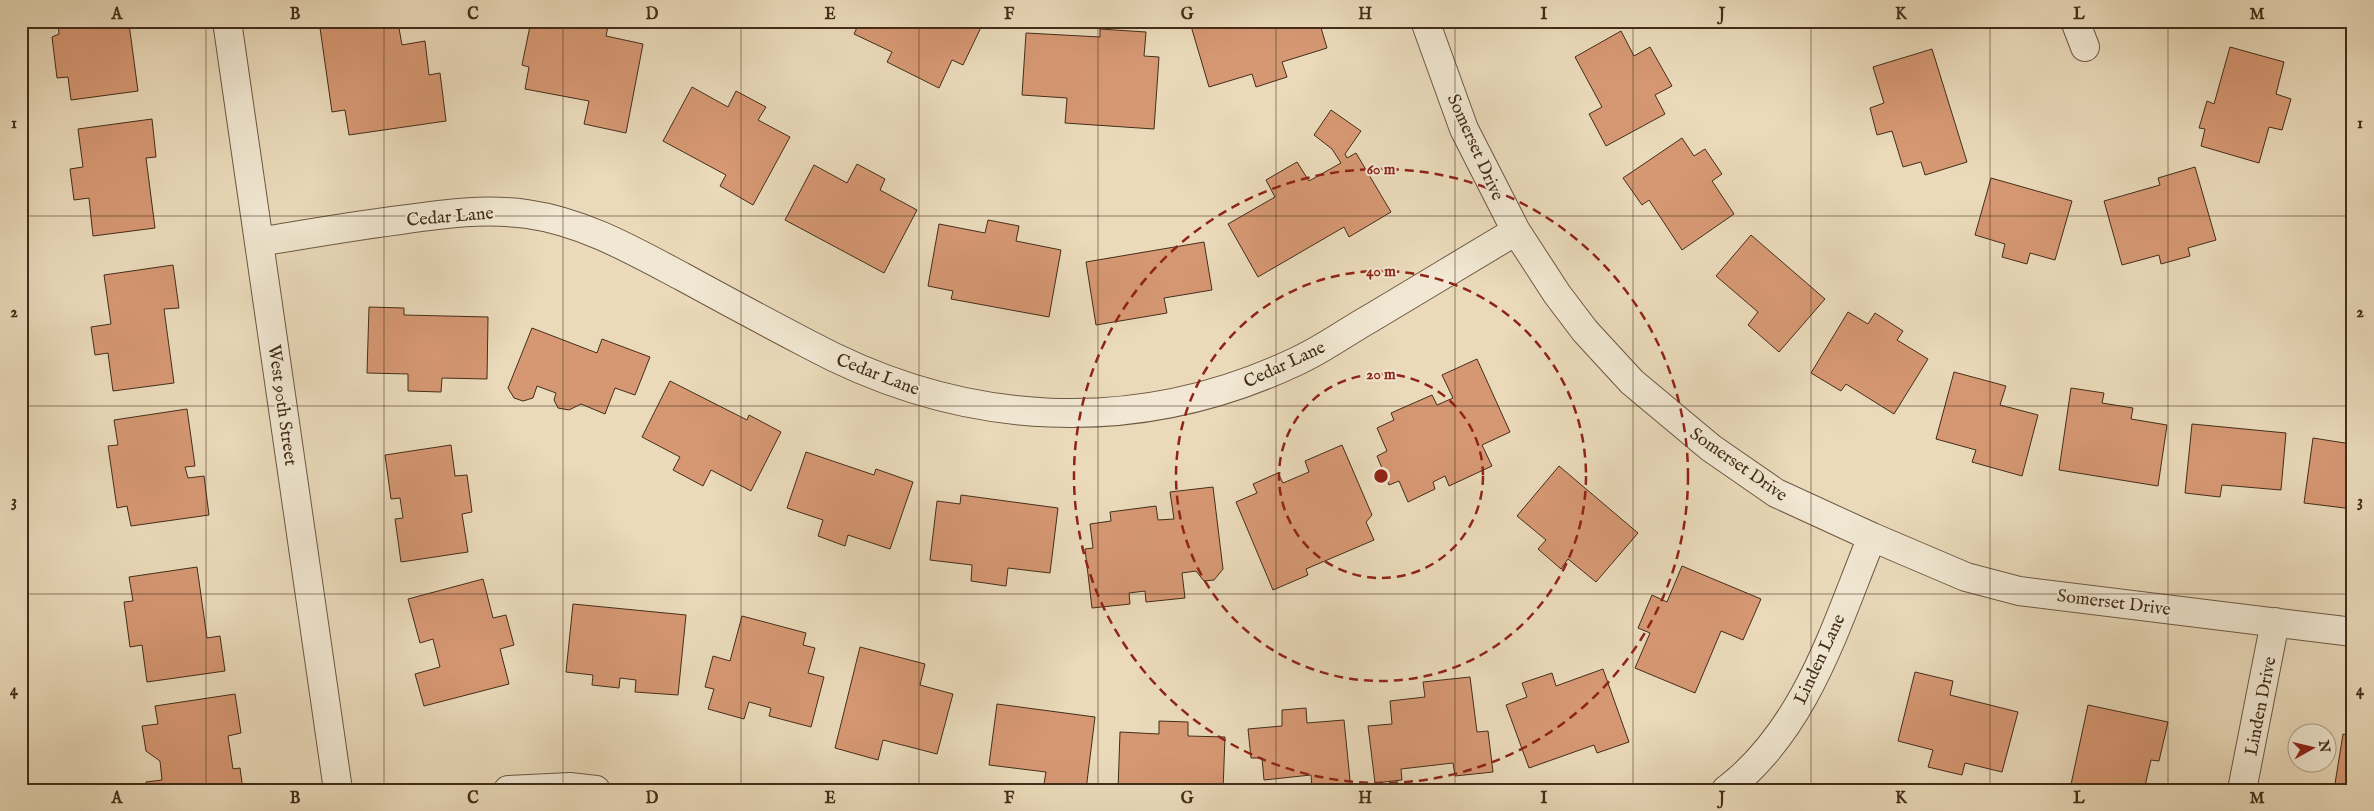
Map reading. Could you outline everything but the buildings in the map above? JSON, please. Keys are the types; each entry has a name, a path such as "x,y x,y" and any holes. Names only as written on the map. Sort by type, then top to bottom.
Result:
{"street":[{"name":"West 90th Street","path":"227,21 338,790"},
{"name":"Somerset Drive","path":"1425,21 1464,129 1516,231 1557,294 1580,324 1632,382 1711,448 1776,493 1872,538 1966,577 2020,591 2353,632"},
{"path":"2075,21 2085,47"},
{"name":"Cedar Lane","path":"259,242 466,211 530,214 592,232 628,248 825,354 905,388 976,404 1027,412 1068,414 1109,413 1151,408 1231,389 1298,361 1516,231"},
{"name":"Linden Lane","path":"1726,790 1777,738 1796,711 1812,682 1872,538"},
{"name":"Linden Drive","path":"2242,790 2275,622"},
{"path":"508,790 570,787 596,790"}]}
